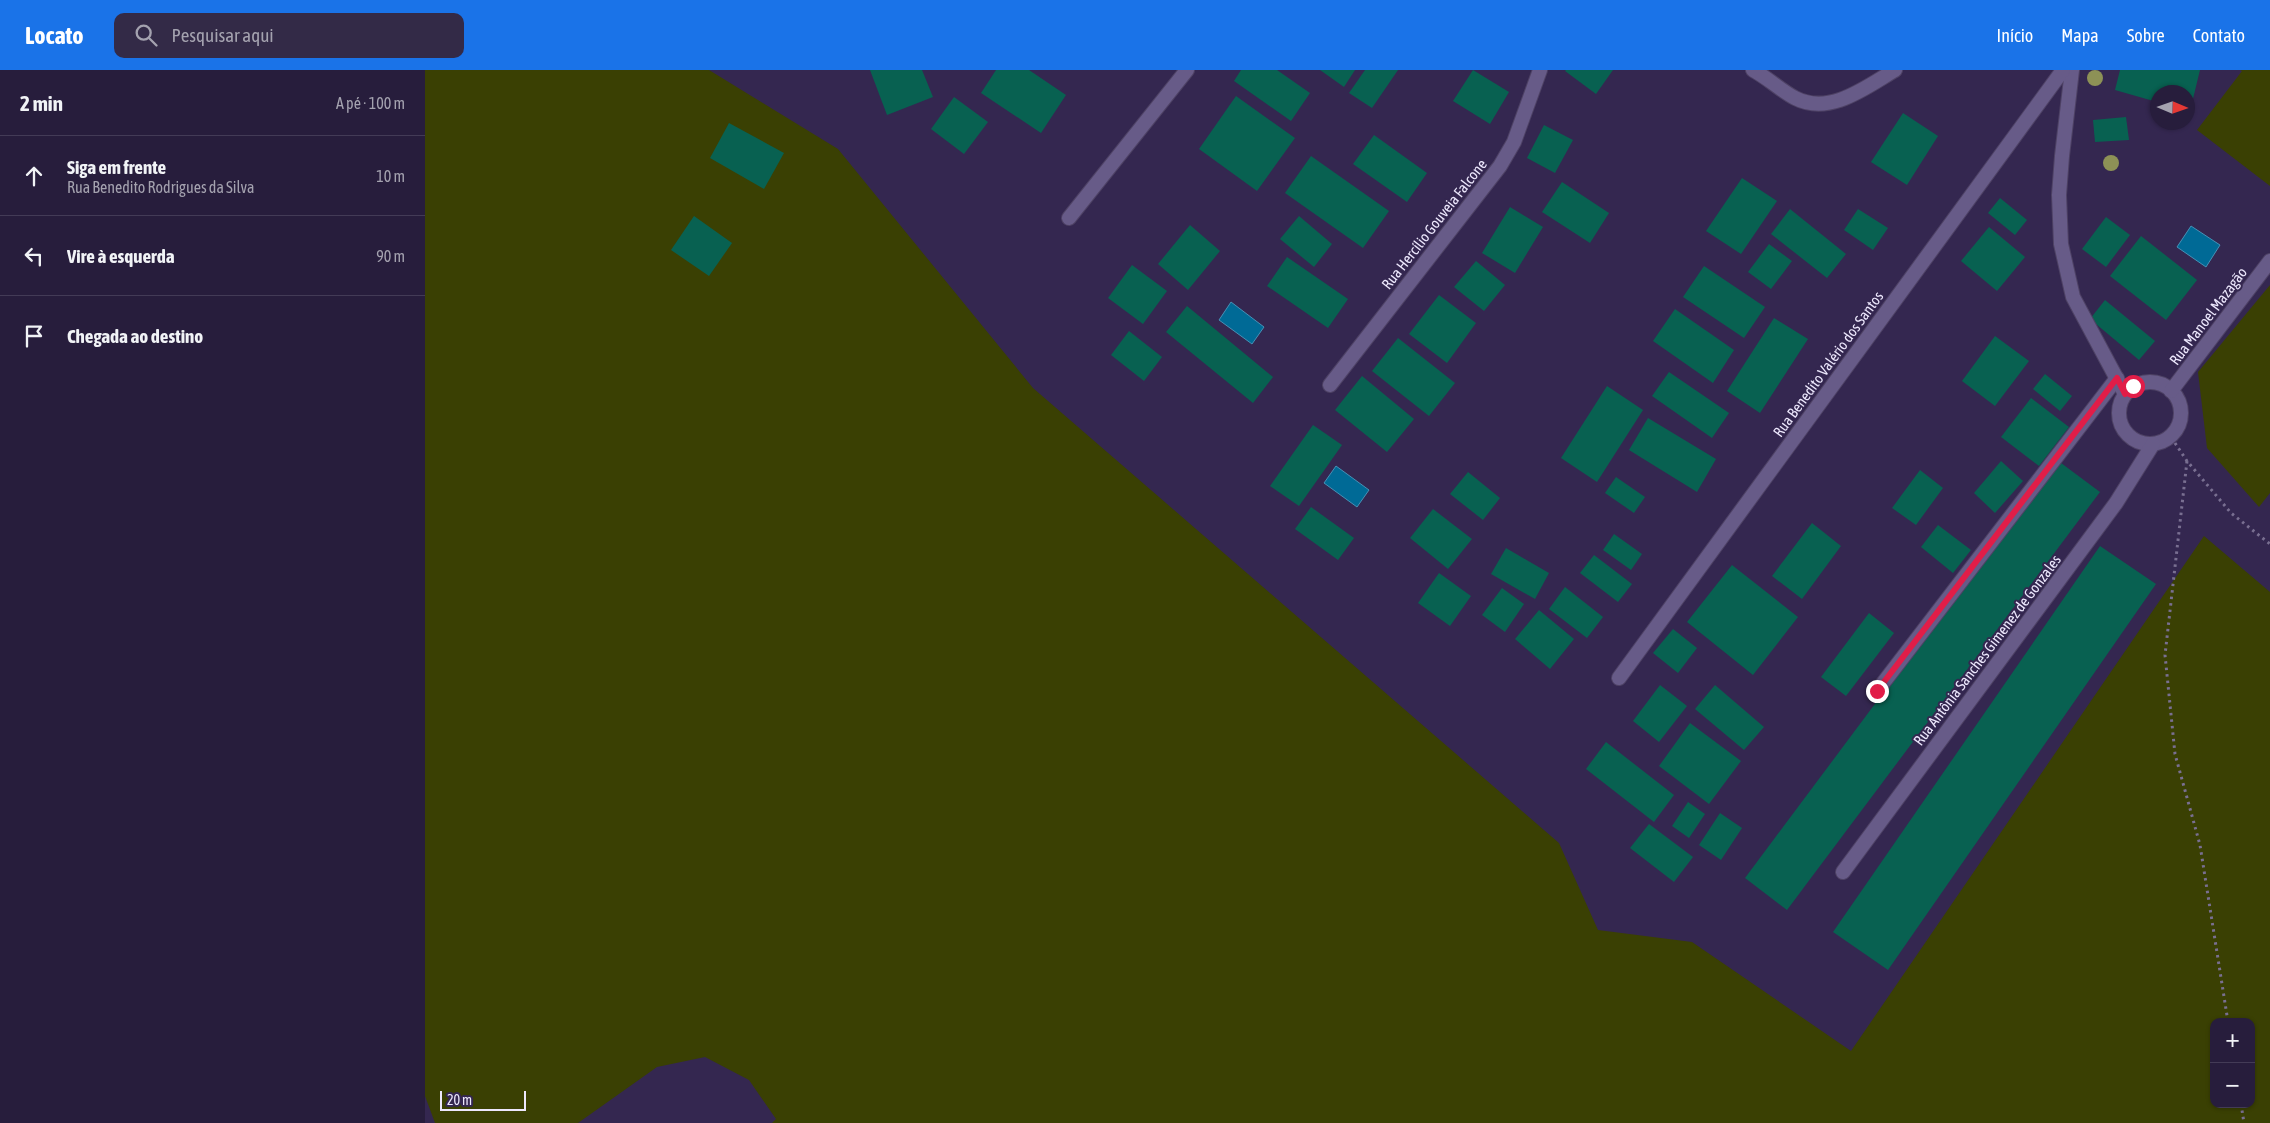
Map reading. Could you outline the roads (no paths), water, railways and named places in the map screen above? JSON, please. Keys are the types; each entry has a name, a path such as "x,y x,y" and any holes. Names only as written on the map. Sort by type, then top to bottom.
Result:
{"street":[{"path":"1069,218 1187,70"},
{"name":"Rua Hercílio Gouveia Falcone","path":"1330,384 1500,166 1514,142 1540,70"},
{"path":"1753,70 1796,98 1828,103 1846,99 1895,70"},
{"name":"Rua Benedito Valério dos Santos","path":"1619,678 2063,70"},
{"path":"2072,70 2061,176 2061,244 2073,297 2125,394"},
{"name":"Rua Manoel Mazagão","path":"2171,391 2270,261"},
{"path":"1877,691 2117,378"},
{"path":"2143,382 2153,382 2163,385 2171,391 2180,408 2180,419 2171,436 2153,444 2135,440 2122,428 2119,410 2125,394 2133,386 2143,382"},
{"name":"Rua Antônia Sanches Gimenez de Gonzales","path":"1843,872 2116,504 2153,444"}],"water":[{"path":"2191,226 2220,245 2206,267 2177,247"},
{"path":"1231,302 1264,327 1252,344 1219,320"},
{"path":"1336,466 1369,490 1357,507 1324,483"}]}
